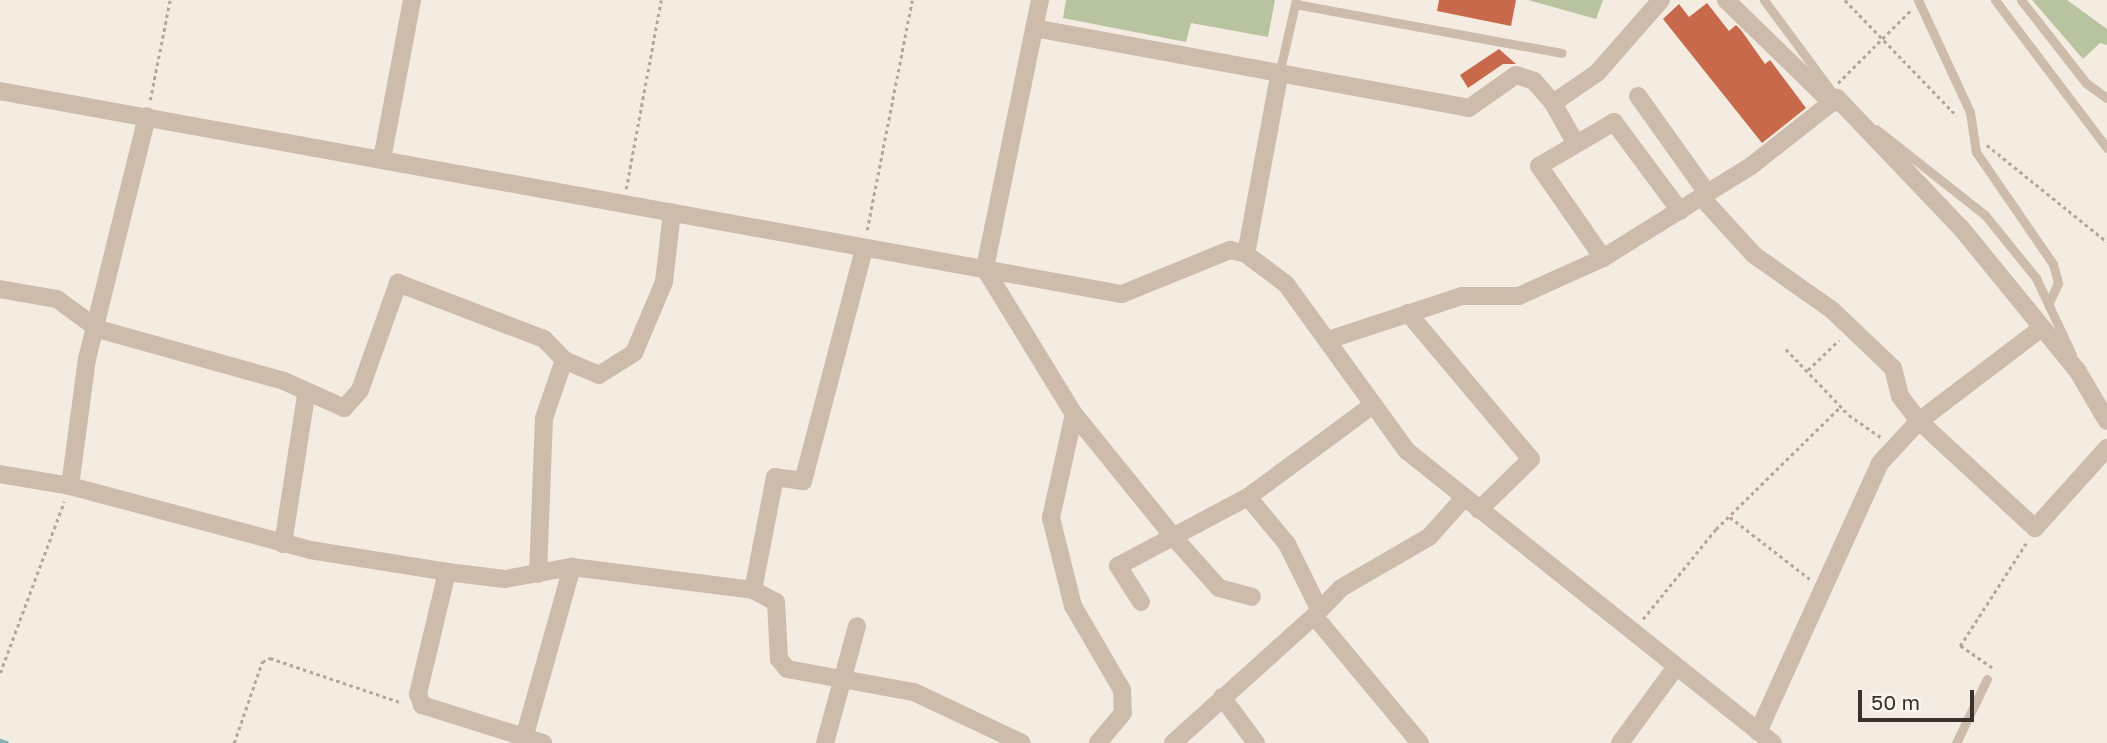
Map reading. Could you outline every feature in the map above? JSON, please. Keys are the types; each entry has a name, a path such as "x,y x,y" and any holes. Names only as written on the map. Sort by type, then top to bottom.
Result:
{"street":[{"path":"382,159 412,0"},
{"path":"1040,0 985,269 1074,414 1172,536 1219,588 1252,597"},
{"path":"1553,103 1597,73 1661,0"},
{"path":"1726,0 1833,97 1961,228 2039,330 2077,370 2104,408"},
{"path":"1034,28 1279,76 1469,108 1516,75 1534,81 1553,103 1576,144"},
{"path":"1246,254 1279,76"},
{"path":"0,92 147,116 1122,294 1230,250 1246,254 1274,269 1407,451 1631,633 1766,738 1822,590 1880,464 1917,424 2039,330"},
{"path":"1639,96 1705,196 1754,255 1851,328 1893,368 1900,396 1917,424 2032,534"},
{"path":"1328,340 1462,296 1519,296 1603,258 1705,196 1833,97"},
{"path":"70,486 87,359 98,329 147,116"},
{"path":"1603,258 1539,166 1614,122 1680,211"},
{"path":"0,289 57,299 98,329 284,381 306,396 344,408 360,390 398,284 544,339 564,360 599,375 634,353 664,282 672,212"},
{"path":"753,590 775,477 803,481 864,249"},
{"path":"1408,313 1531,458 1479,510"},
{"path":"538,574 544,418 564,360"},
{"path":"283,544 306,396"},
{"path":"1141,602 1118,566 1248,497 1373,405"},
{"path":"1074,414 1051,518 1073,606 1122,690 1123,713 1098,743"},
{"path":"1917,424 2035,528 2107,448"},
{"path":"0,474 70,486 283,544 447,572 495,579 572,567 753,590 776,602 779,660 787,669 914,692 1022,743"},
{"path":"1248,497 1287,544 1316,612 1420,743"},
{"path":"1173,743 1316,612 1429,537 1464,498"},
{"path":"524,738 572,567"},
{"path":"447,572 418,694 432,713 496,737 524,738 543,743"},
{"path":"825,743 858,626"},
{"path":"1620,743 1675,667"},
{"path":"1222,697 1256,743"}],"lane":[{"path":"1764,0 1833,97 1985,215 2048,304 2077,370"},
{"path":"1995,0 2107,148"},
{"path":"2021,0 2086,83 2107,98"},
{"path":"1918,1 1970,112 1976,152 2053,264 2058,283 2048,304"},
{"path":"1279,76 1295,2 1562,53"},
{"path":"1956,743 1987,679"}],"path":[{"path":"147,116 170,0"},
{"path":"623,202 661,0"},
{"path":"864,249 912,0"},
{"path":"1833,97 1918,1"},
{"path":"1808,370 1851,328"},
{"path":"1786,349 1841,406 1896,446"},
{"path":"1631,633 1730,517 1841,406"},
{"path":"0,673 70,486"},
{"path":"1730,517 1822,590"},
{"path":"1987,679 1992,667 1960,646 2032,534"},
{"path":"234,743 262,662 270,658 432,713"}],"green space":[{"path":"1066,0 1275,0 1268,37 1191,23 1186,42 1063,18"},
{"path":"1528,0 1603,0 1596,19"},
{"path":"2032,0 2067,0 2107,29 2107,45 2100,43 2083,59"}],"building":[{"path":"1439,0 1516,0 1511,26 1437,11"},
{"path":"1707,3 1729,31 1736,25 1741,30 1765,64 1770,60 1806,108 1762,143 1663,19 1679,4 1689,17"},
{"path":"1499,49 1516,64 1503,64 1468,88 1460,75"}],"waterway":[{"path":"0,741 6,743"}]}
